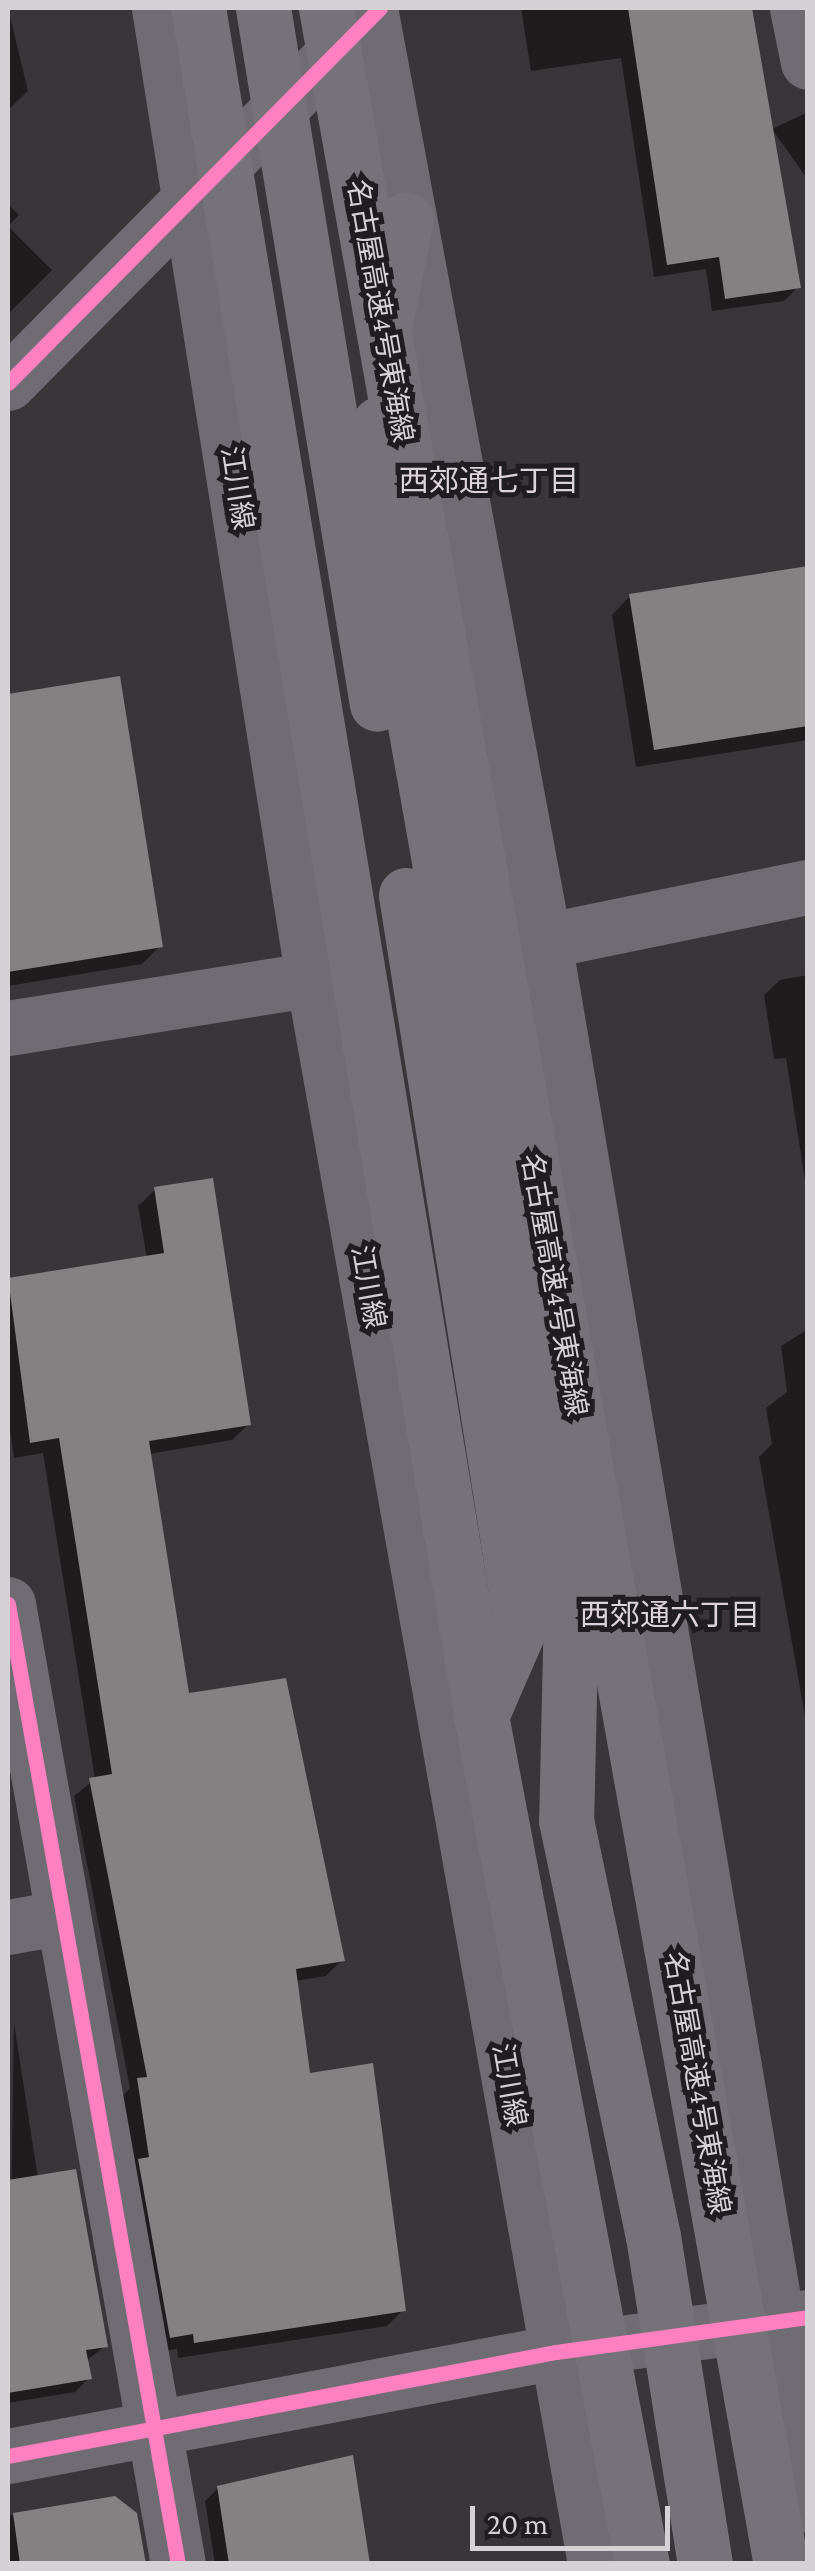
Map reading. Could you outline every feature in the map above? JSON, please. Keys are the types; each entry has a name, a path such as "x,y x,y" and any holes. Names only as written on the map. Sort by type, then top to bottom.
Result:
{"highway":[{"path":"198,8 480,1716 642,2564"},
{"path":"263,8 521,1624 480,1716"},
{"name":"名古屋高速4号東海線","path":"362,10 782,2564"},
{"path":"406,219 375,374 396,618 571,1607 566,1820 653,2236 705,2564"}],"main road":[{"name":"江川線","path":"159,8 192,194 313,978 595,2564"},
{"path":"798,8 808,62"},
{"path":"8,383 192,194 362,10"},
{"path":"362,10 406,219 544,942 793,2320 808,2505"},
{"path":"544,942 808,887"},
{"path":"8,1028 313,978"},
{"path":"8,1604 178,2564"},
{"path":"8,1926 63,1917"},
{"path":"8,2456 556,2352 793,2320"}],"building":[{"path":"628,8 752,8 801,288 725,299 719,257 667,265"},
{"path":"808,566 808,726 654,750 629,594"},
{"path":"120,676 163,947 8,972 8,694"},
{"path":"213,1178 251,1425 149,1441 189,1693 286,1678 345,1961 296,1969 310,2073 373,2063 406,2311 194,2343 193,2334 170,2338 138,2159 149,2157 137,2078 147,2077 89,1778 112,1774 59,1438 30,1443 8,1278 164,1253 154,1187"},
{"path":"76,2169 108,2347 86,2350 92,2379 8,2393 8,2180"},
{"path":"353,2455 370,2564 229,2564 217,2486"},
{"path":"115,2496 137,2513 146,2564 20,2564 13,2513"}],"cycle path":[{"path":"8,383 380,8"},
{"path":"8,1604 178,2564"},
{"path":"8,2456 556,2352 808,2317"}],"district":[{"name":"西郊通七丁目","path":"489,481"},
{"name":"西郊通六丁目","path":"670,1615"}]}
